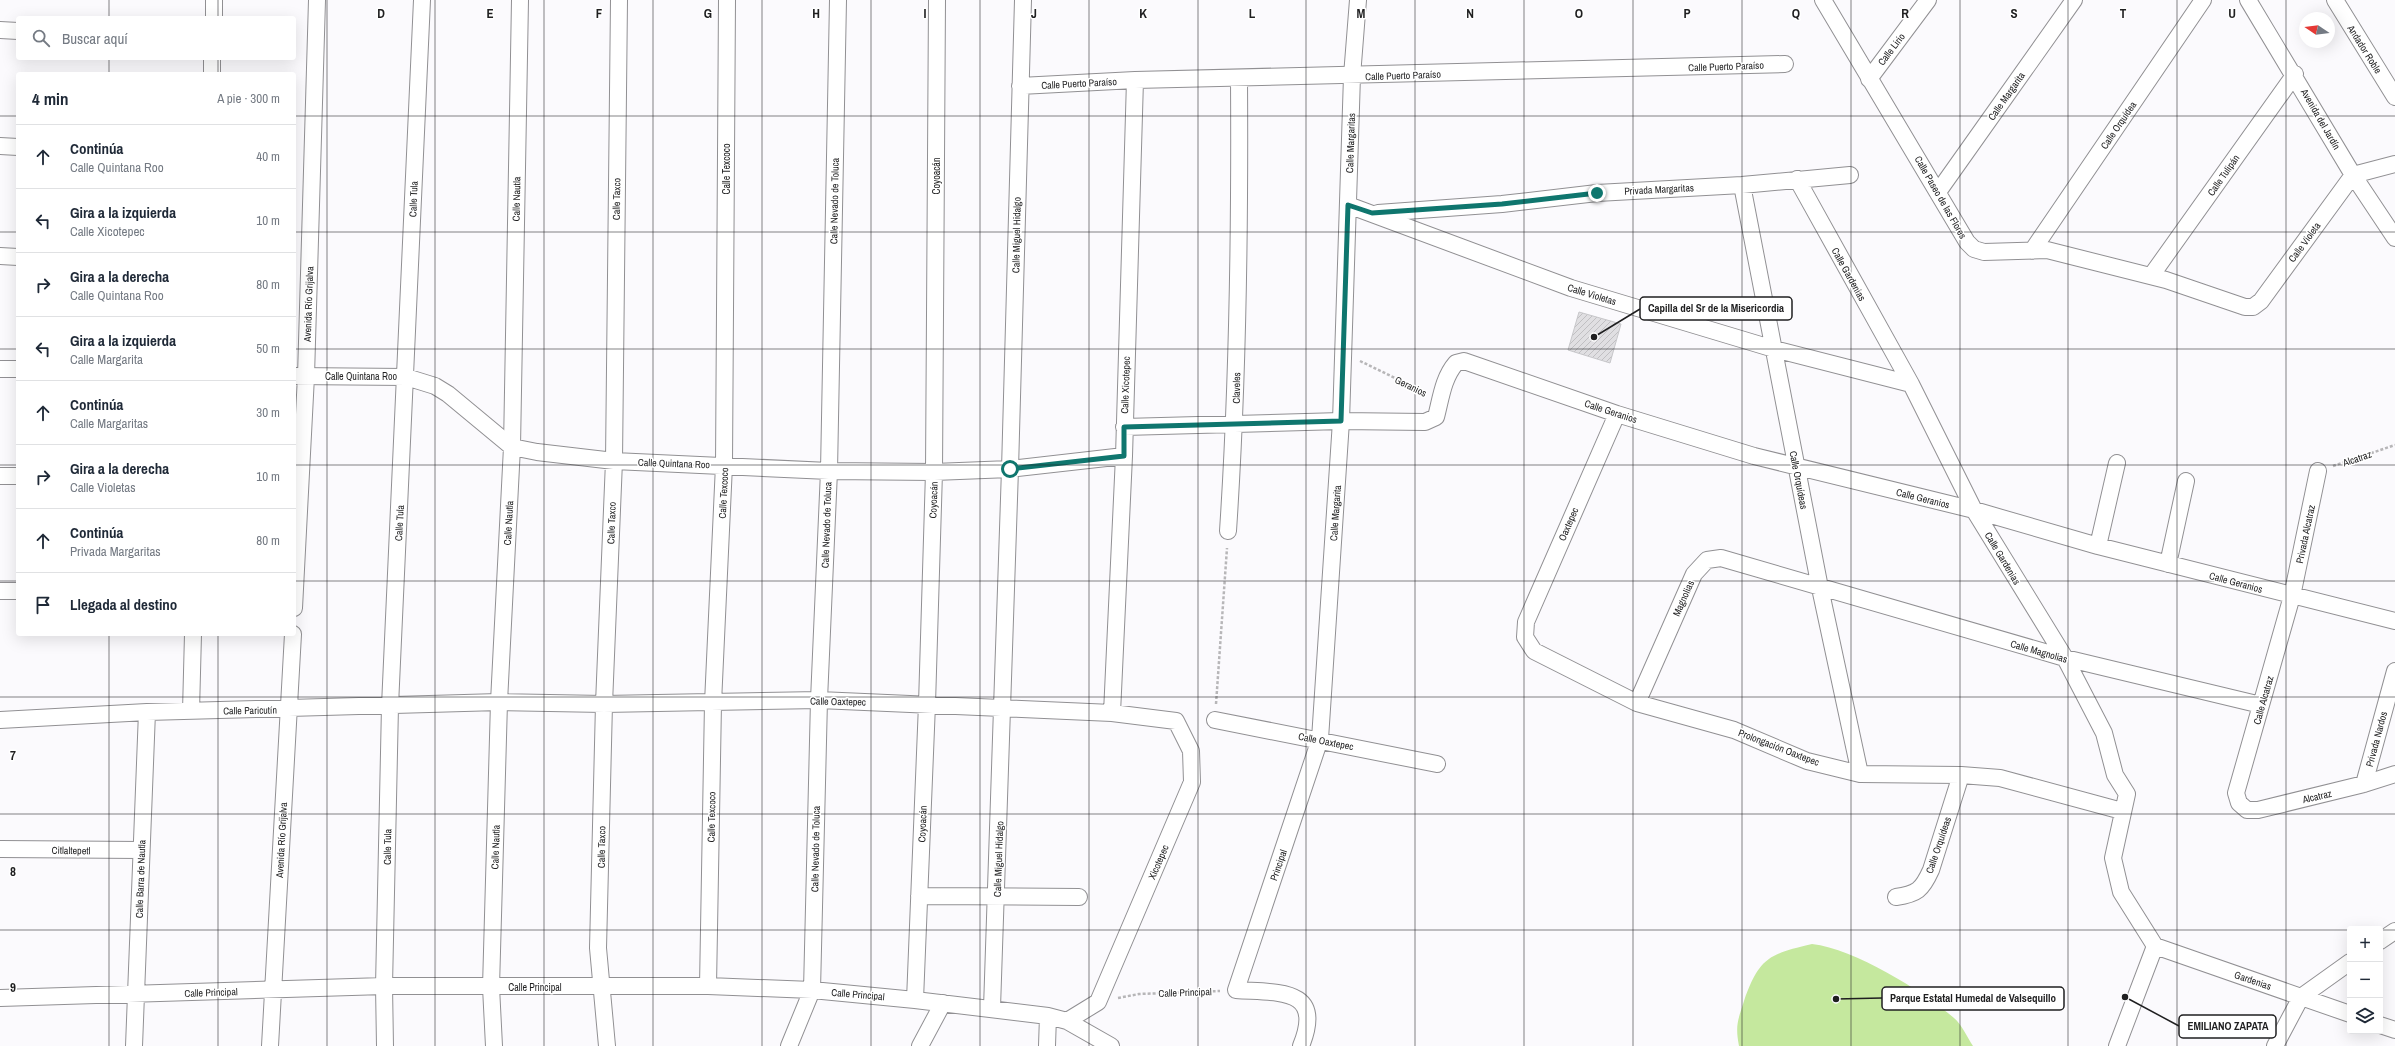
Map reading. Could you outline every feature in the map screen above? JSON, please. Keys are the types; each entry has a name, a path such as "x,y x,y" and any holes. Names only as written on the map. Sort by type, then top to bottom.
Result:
{"street":[{"path":"214,0 214,16"},
{"name":"Avenida Río Grijalva","path":"296,531 300,376 317,0"},
{"name":"Calle Tula","path":"385,1046 384,986 390,706 422,0"},
{"name":"Calle Nautla","path":"494,1046 491,987 499,702 512,446 520,0"},
{"name":"Calle Taxco","path":"607,1046 598,948 604,704 614,461 619,0"},
{"name":"Calle Texcoco","path":"708,986 713,703 724,465 727,0"},
{"name":"Calle Nevado de Toluca","path":"789,1046 812,990 819,700 829,471 838,0"},
{"name":"Coyoacán","path":"915,1000 927,704 934,472 937,0"},
{"name":"Calle Miguel Hidalgo","path":"992,1008 1003,709 1023,0"},
{"name":"Calle Margaritas","path":"1344,287 1352,76 1358,0"},
{"name":"Calle Paseo de las Flores","path":"1823,0 1967,242 1974,248 1984,252 2047,250 2151,276 2246,307 2253,307"},
{"name":"Calle Lirio","path":"1869,79 1928,0"},
{"name":"Calle Margarita","path":"1938,192 2074,0"},
{"name":"Calle Orquídea","path":"2032,251 2203,0"},
{"name":"Avenida del Jardín","path":"2248,0 2294,74 2353,175 2395,238"},
{"name":"Andador Roble","path":"2335,0 2395,97"},
{"path":"0,30 16,31"},
{"path":"212,60 212,72"},
{"name":"Calle Puerto Paraíso","path":"1020,86 1135,80 1352,76 1785,64"},
{"name":"Calle Tulipán","path":"2151,276 2294,74"},
{"name":"Claveles","path":"1228,531 1235,424 1240,219 1239,78"},
{"name":"Calle Xicotepec","path":"1112,713 1124,456 1135,80"},
{"path":"0,146 16,147"},
{"path":"2353,175 2395,164"},
{"name":"Privada Margaritas","path":"1372,213 1502,204 1597,193 1742,185 1850,175"},
{"name":"Calle Violeta","path":"2253,307 2261,301 2353,175"},
{"name":"Calle Gardenias","path":"1797,179 1911,384 1974,510 2065,658 2104,733 2115,775 2127,794 2122,811 2113,858 2121,892 2155,946"},
{"name":"Calle Orquídeas","path":"1742,185 1820,588 1860,774"},
{"name":"Calle Violetas","path":"1348,205 1571,288 1774,349 1911,384"},
{"path":"0,256 16,256"},
{"name":"Calle Margarita","path":"1320,739 1341,421 1344,287"},
{"name":"Calle Geranios","path":"1456,363 1464,361 1617,414 1754,456 1974,510 2098,546 2395,621"},
{"name":"Geranios","path":"1440,401 1442,388 1456,363"},
{"path":"0,369 16,369"},
{"name":"Calle Quintana Roo","path":"300,376 406,376 435,386 448,394 512,446 614,461 829,471 934,472 1010,469 1124,456"},
{"path":"1124,427 1341,421 1425,422 1436,417 1440,401"},
{"name":"Oaxtepec","path":"1525,637 1526,622 1617,414"},
{"path":"2098,546 2117,462"},
{"name":"Privada Alcatraz","path":"2292,596 2318,471"},
{"path":"0,476 16,476"},
{"path":"2168,564 2186,481"},
{"name":"Magnolias","path":"1637,703 1694,574 1708,560 1721,558 1820,588"},
{"name":"Calle Magnolias","path":"1820,588 2065,658 2261,705"},
{"path":"0,590 16,591"},
{"name":"Calle Alcatraz","path":"2240,803 2236,794 2239,782 2292,596"},
{"path":"191,711 193,636"},
{"name":"Avenida Río Grijalva","path":"270,1046 293,636"},
{"name":"Prolongación Oaxtepec","path":"1525,637 1534,651 1637,703 1734,730 1807,761 1860,774 1961,775 2000,778 2122,811"},
{"name":"Privada Nardos","path":"2364,784 2395,671"},
{"name":"Calle Oaxtepec","path":"499,702 604,704 819,700 1112,713 1176,721"},
{"name":"Calle Paricutín","path":"0,720 147,712 499,702"},
{"name":"Calle Barra de Nautla","path":"134,1046 147,712"},
{"name":"Calle Oaxtepec","path":"1215,720 1320,739 1437,764"},
{"name":"Xicotepec","path":"1098,1002 1192,782 1191,751 1176,721"},
{"name":"Principal","path":"1236,990 1320,739"},
{"name":"Alcatraz","path":"2240,803 2247,810 2258,810 2364,784 2395,774"},
{"name":"Calle Orquídeas","path":"1896,897 1914,894 1925,883 1931,870 1961,775"},
{"name":"Citlaltepetl","path":"0,849 141,850"},
{"path":"919,896 1079,897"},
{"path":"2383,939 2395,931"},
{"path":"2117,1046 2155,946"},
{"name":"Gardenias","path":"2155,946 2347,1013"},
{"path":"2275,1046 2301,997 2347,964"},
{"name":"Calle Principal","path":"0,998 136,995 384,986 708,986 812,990 992,1008 1048,1016 1067,1021 1111,1046"},
{"path":"1236,990 1292,996 1301,1001 1309,1014 1308,1028 1301,1046"},
{"path":"1067,1021 1098,1002"},
{"path":"920,1046 943,1003"},
{"path":"1047,1046 1048,1016"},
{"path":"2383,1026 2395,1030"}],"path":[{"name":"Geranios","path":"1343,353 1440,401"},
{"name":"Alcatraz","path":"2318,471 2395,445"},
{"path":"1215,720 1228,531"},
{"name":"Calle Principal","path":"1098,1002 1139,994 1236,990"}],"green space":[{"path":"1812,944 1829,947 1867,962 1887,972 1924,995 1957,1021 1973,1046 1739,1046 1737,1028 1739,1018 1749,987 1755,975 1768,960 1776,955"}],"building":[{"path":"1579,312 1621,324 1610,363 1568,350"}],"place":[{"name":"Capilla del Sr de la Misericordia","path":"1594,337"},
{"name":"EMILIANO ZAPATA","path":"2125,997"},
{"name":"Parque Estatal Humedal de Valsequillo","path":"1836,999"}],"route":[{"path":"1010,469 1124,456 1124,427 1341,421 1344,287 1348,205 1372,213 1502,204 1597,193"}]}
